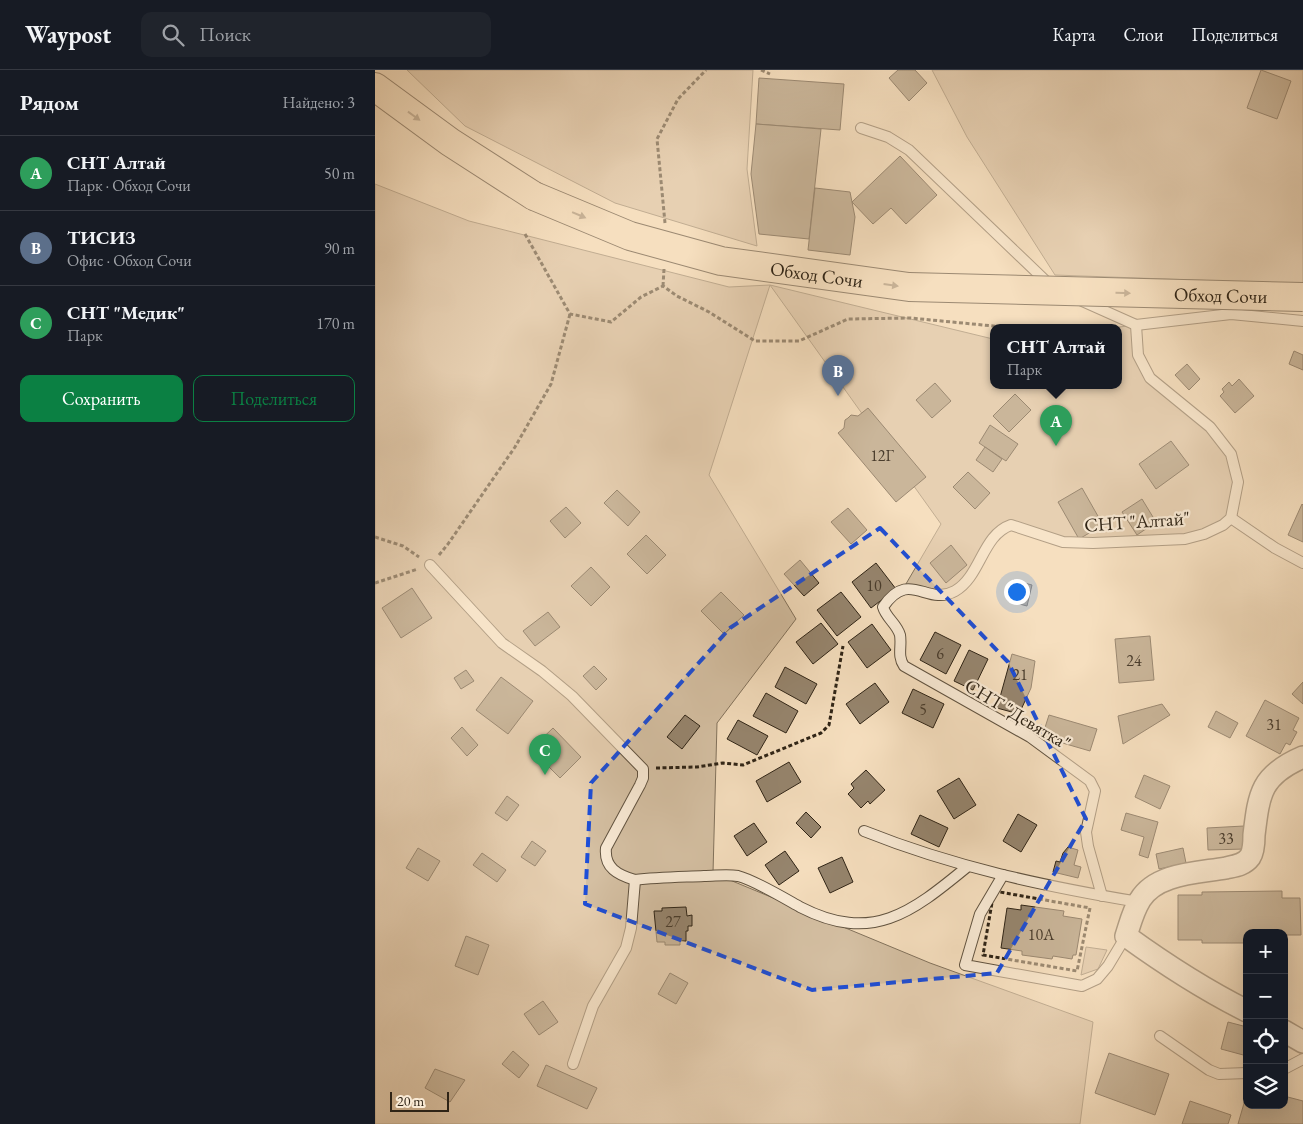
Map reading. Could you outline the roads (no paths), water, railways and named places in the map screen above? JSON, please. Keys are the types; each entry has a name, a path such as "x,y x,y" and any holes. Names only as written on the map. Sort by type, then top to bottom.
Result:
{"highway":[{"name":"Обход Сочи","path":"375,87 450,142 534,196 630,236 721,261 909,287 1303,297"}],"street":[{"path":"1243,1010 1206,990 1126,936 1139,902 1145,893 1169,878 1240,865 1250,857 1253,849 1257,808 1266,782 1278,770 1303,757"},
{"path":"1288,1033 1303,1042"}],"lane":[{"path":"861,128 888,137 909,150 1055,289 1136,325 1231,314 1303,321"},
{"path":"1136,325 1138,355 1151,378 1210,427 1231,454 1238,482 1231,518 1275,548 1303,563"},
{"name":"СНТ \"Алтай\"","path":"903,588 938,595 954,592 964,585 972,574 989,543 1005,527 1011,525 1063,542 1093,543 1185,539 1204,534 1223,525 1231,518"},
{"path":"430,565 502,643 542,671 572,696 643,769 643,778 640,785 606,848 605,857 609,865 624,877 635,880 738,876 815,915 860,924 880,922 912,909 967,867"},
{"name":"СНТ \"Девятка\"","path":"903,588 897,591 883,607 885,613 899,632 900,658 904,666 1030,737 1083,776 1093,786 1095,791 1086,832 1088,846 1103,896"},
{"path":"863,831 967,867 1037,884 1139,902"},
{"path":"1003,876 980,914 965,965 1082,986 1097,980 1126,936"},
{"path":"573,1064 593,1006 626,948 631,928 635,880"},
{"path":"1160,1036 1209,1070 1219,1074 1243,1073"},
{"path":"1288,1067 1303,1059"}],"place":[{"name":"ТИСИЗ","path":"838,396"},
{"name":"СНТ Алтай","path":"1056,446"},
{"name":"СНТ \"Медик\"","path":"545,775"}]}
